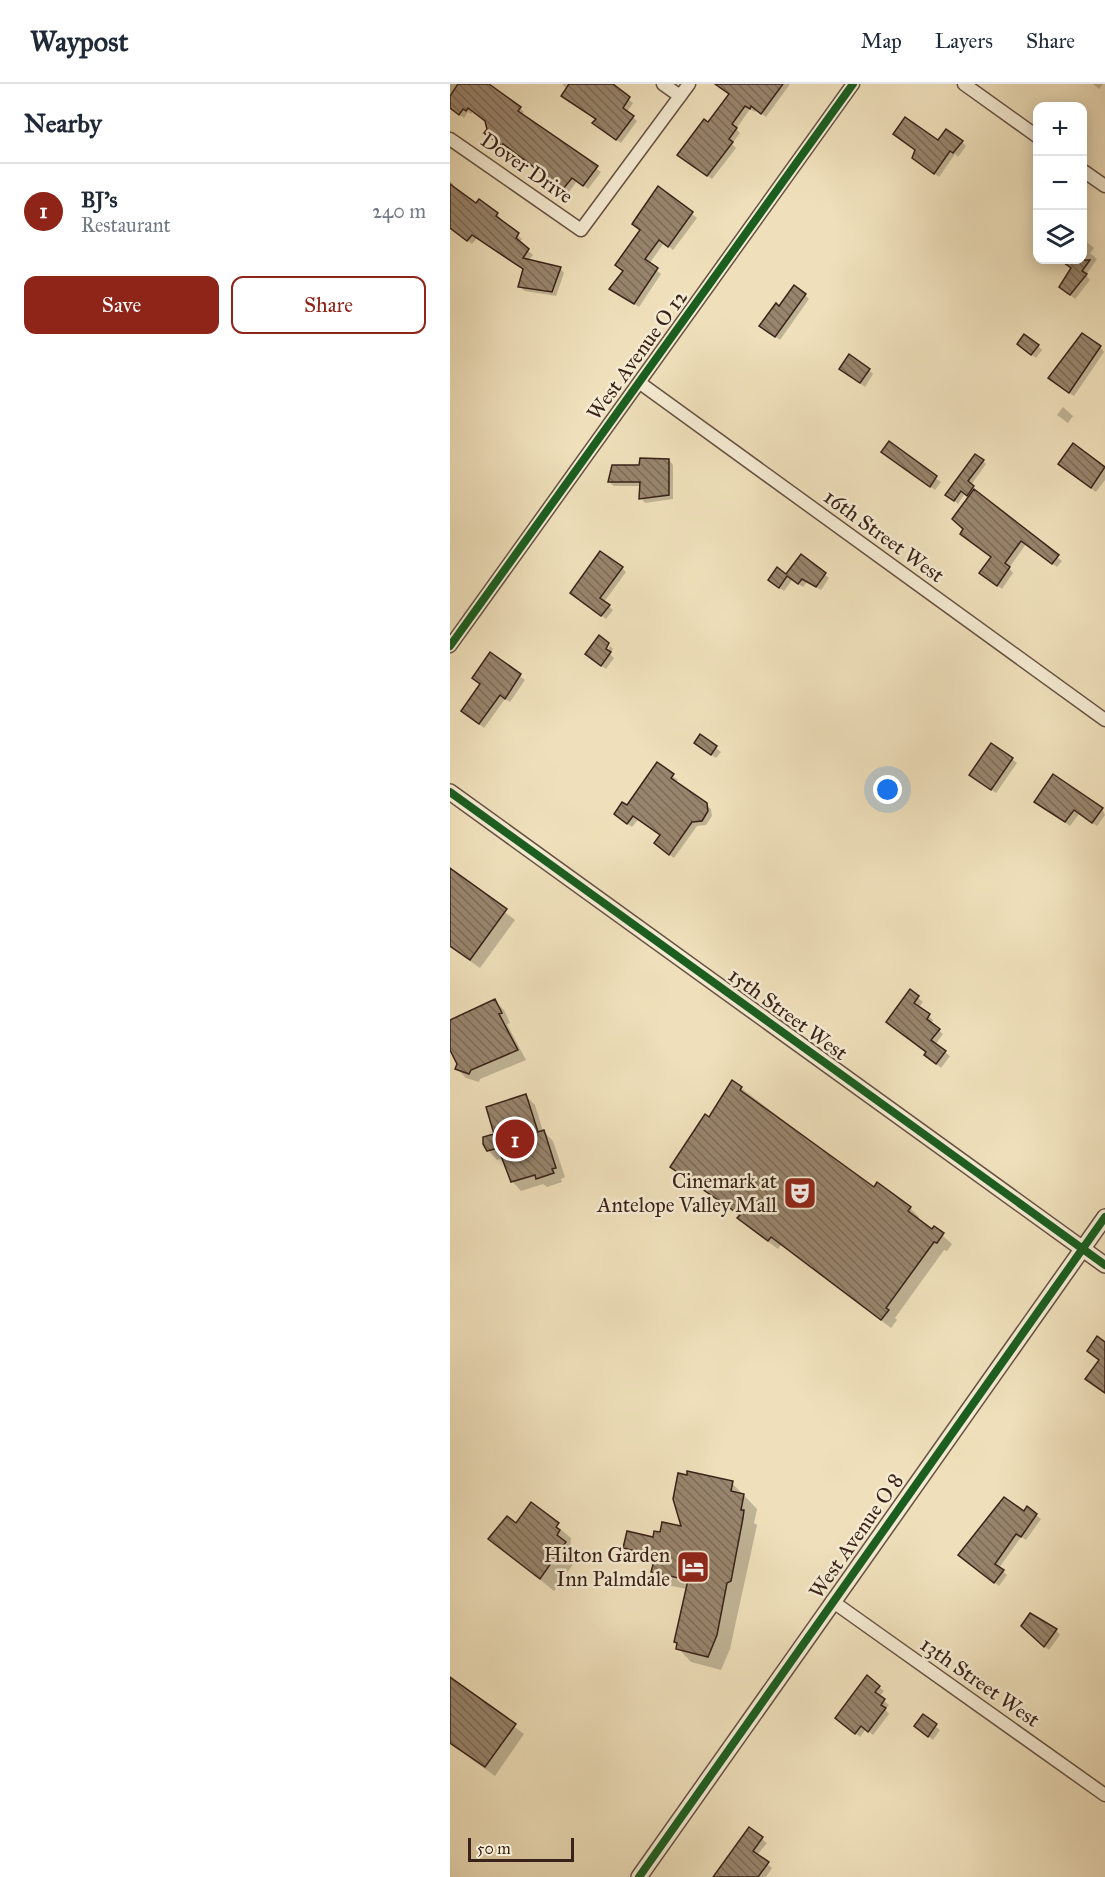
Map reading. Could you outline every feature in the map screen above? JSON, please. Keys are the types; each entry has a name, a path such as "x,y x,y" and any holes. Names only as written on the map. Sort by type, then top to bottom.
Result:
{"street":[{"path":"663,84 680,96 689,84"},
{"name":"West Avenue O 12","path":"450,646 854,84"},
{"path":"964,84 1033,133"},
{"name":"Dover Drive","path":"450,138 581,230 680,96"},
{"path":"1087,173 1105,186"},
{"name":"16th Street West","path":"640,383 1105,720"},
{"name":"15th Street West","path":"450,792 1105,1265"},
{"name":"West Avenue O 8","path":"639,1877 1105,1217"},
{"name":"13th Street West","path":"832,1601 1105,1795"}],"building":[{"path":"458,84 489,84 521,107 518,111 598,166 583,186 572,178 563,189 503,144 502,146 484,133 487,129 485,121 468,108 466,111 463,109 459,115 450,108 450,96"},
{"path":"569,84 613,84 630,97 623,108 634,116 616,140 592,123 596,119 561,96"},
{"path":"715,84 783,84 761,114 751,106 750,109 745,106 732,124 737,128 729,139 733,142 707,176 677,155 704,119 708,122 729,94"},
{"path":"905,117 938,140 946,129 963,141 953,153 950,151 934,174 912,158 915,150 893,134"},
{"path":"450,184 476,203 479,199 498,213 496,216 519,233 516,238 529,249 523,258 561,267 552,292 518,287 523,269 472,235 467,241 450,228"},
{"path":"658,186 693,212 668,247 659,240 645,259 658,268 634,304 609,289 623,271 615,265 640,230 632,224"},
{"path":"1087,260 1090,260 1082,271 1087,274 1070,295 1059,287 1071,268 1066,264 1087,264"},
{"path":"794,285 806,294 775,337 759,326 776,303 779,306"},
{"path":"1082,333 1101,346 1069,393 1048,378"},
{"path":"1024,334 1039,345 1031,355 1017,344"},
{"path":"849,354 870,369 860,383 839,369"},
{"path":"889,441 937,476 930,487 881,452"},
{"path":"1073,443 1105,467 1091,488 1058,464"},
{"path":"975,454 984,460 968,481 974,486 967,496 961,491 954,501 945,495"},
{"path":"640,458 669,459 669,495 639,499 640,482 608,482 612,465 639,465"},
{"path":"974,489 1059,555 1052,564 1021,541 1005,563 1010,567 997,586 979,573 991,557 960,534 963,529 952,519"},
{"path":"600,551 623,567 600,598 610,605 601,616 570,593"},
{"path":"801,554 826,573 816,587 802,579 798,584 787,576 779,588 768,580 777,567 786,574"},
{"path":"599,635 609,643 606,649 611,652 601,666 585,654"},
{"path":"490,652 521,674 505,699 500,695 479,724 461,711 480,684 472,678"},
{"path":"700,734 717,746 711,755 694,743"},
{"path":"991,743 1013,758 991,790 969,775"},
{"path":"657,762 674,774 671,778 707,803 708,811 702,821 692,822 669,855 654,843 660,835 633,816 627,824 614,814 622,802 627,805"},
{"path":"1053,774 1103,808 1092,823 1074,810 1065,822 1034,802"},
{"path":"450,868 507,909 470,960 450,946"},
{"path":"910,989 919,996 914,1003 930,1014 927,1019 940,1029 931,1040 946,1051 936,1064 924,1055 926,1052 886,1022"},
{"path":"495,999 502,1013 499,1014 518,1050 471,1070 469,1074 455,1069 457,1064 450,1050 450,1020"},
{"name":"Cinemark at Antelope Valley Mall","path":"732,1080 742,1087 740,1090 874,1187 877,1182 911,1207 908,1211 932,1229 934,1226 944,1233 937,1243 934,1242 886,1308 889,1310 881,1320 771,1237 768,1241 737,1218 740,1215 670,1167 705,1114 709,1117"},
{"path":"526,1094 538,1132 544,1130 556,1168 552,1169 554,1173 536,1179 535,1175 511,1182 498,1148 487,1151 483,1144 483,1137 494,1134 486,1107"},
{"path":"1097,1336 1105,1342 1105,1393 1085,1379 1099,1360 1087,1351"},
{"name":"Hilton Garden Inn Palmdale","path":"687,1471 733,1481 731,1491 744,1494 741,1510 744,1510 743,1518 731,1581 727,1583 717,1635 708,1657 676,1649 677,1643 674,1642 688,1580 651,1572 654,1561 648,1560 649,1554 623,1548 627,1531 653,1537 654,1531 660,1532 662,1522 681,1526 673,1499 678,1473 687,1475"},
{"path":"1004,1497 1024,1511 1027,1506 1037,1514 1021,1537 1016,1534 995,1564 1004,1570 994,1583 958,1555"},
{"path":"531,1502 559,1523 556,1527 560,1530 557,1535 566,1542 540,1579 488,1539 507,1516 516,1523"},
{"path":"1030,1613 1057,1629 1044,1647 1021,1626"},
{"path":"867,1675 880,1686 875,1692 885,1699 881,1705 886,1708 868,1732 861,1726 855,1734 835,1718"},
{"path":"450,1677 516,1724 485,1767 450,1743"},
{"path":"923,1714 937,1724 928,1737 914,1726"},
{"path":"749,1827 763,1837 753,1851 769,1862 758,1877 713,1877"}],"cycle path":[{"path":"450,646 853,84"},
{"path":"450,792 1105,1265"},
{"path":"639,1877 1105,1217"}],"place":[{"name":"BJ's","path":"515,1139"},
{"name":"Cinemark at Antelope Valley Mall","path":"800,1193"},
{"name":"Hilton Garden Inn Palmdale","path":"693,1567"}]}
